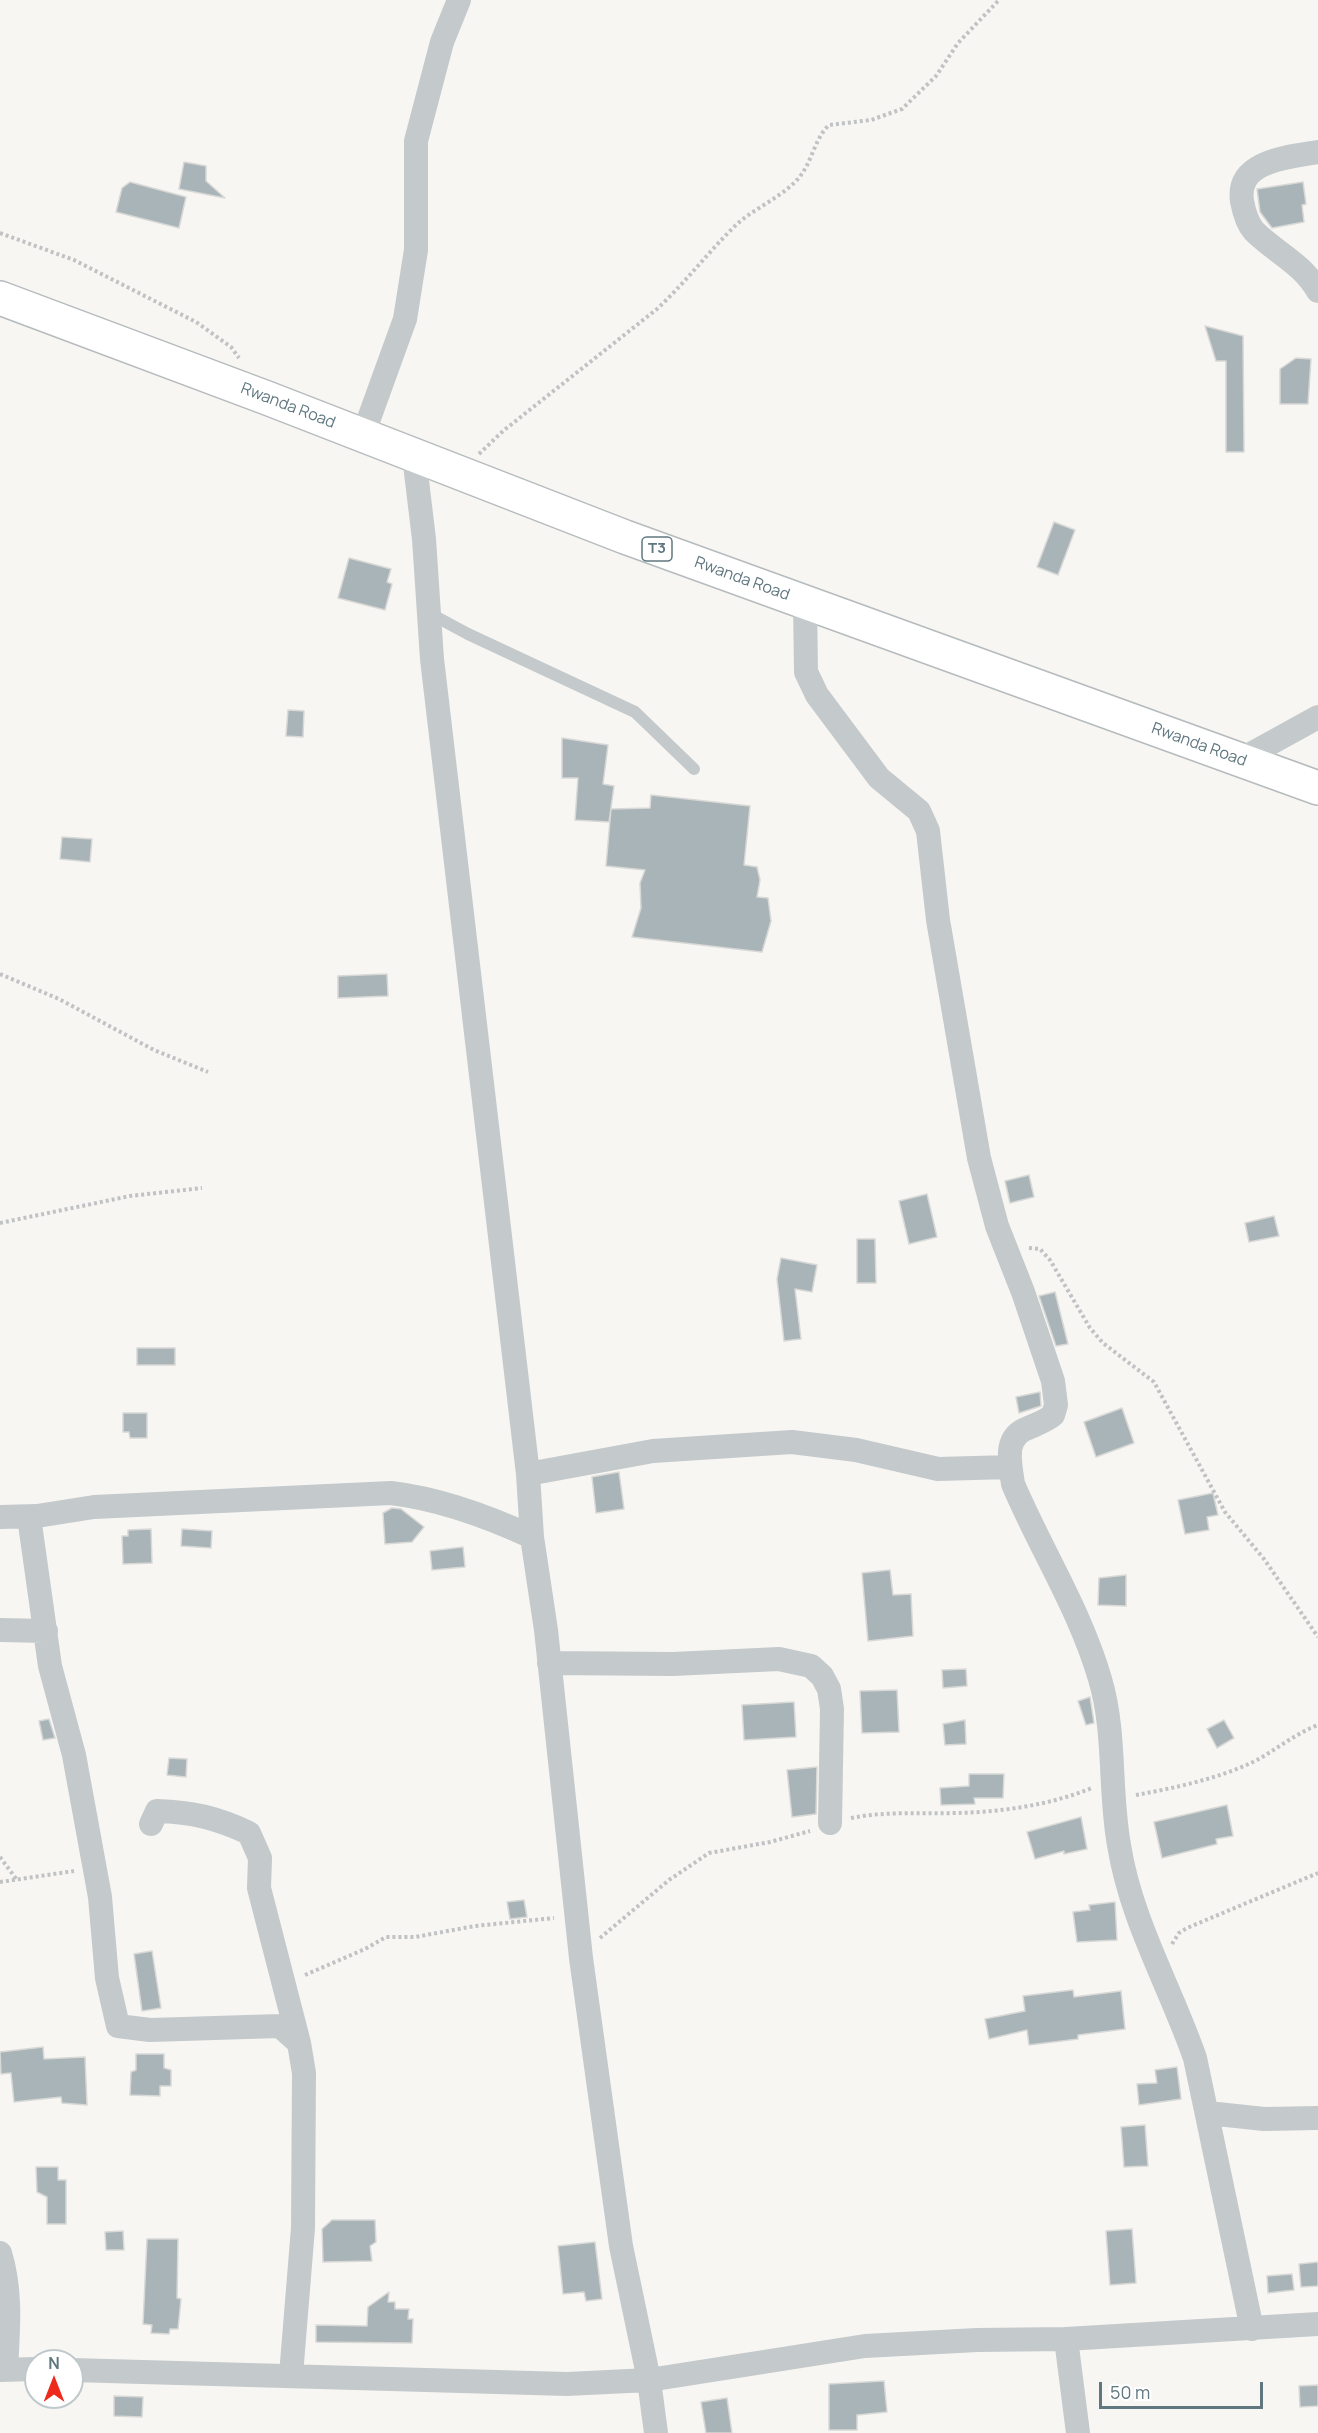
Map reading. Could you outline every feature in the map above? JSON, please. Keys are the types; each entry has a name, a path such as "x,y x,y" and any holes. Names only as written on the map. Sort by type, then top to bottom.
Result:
{"highway":[{"name":"Rwanda Road","path":"0,298 805,603 1318,788"}],"street":[{"path":"363,435 405,319 416,250 416,141 442,42 459,0"},
{"path":"1318,152 1276,160 1254,169 1245,180 1241,196 1244,212 1252,228 1309,275 1318,291"},
{"path":"414,456 424,539 428,612 528,1474 532,1537 549,1663 576,1918 621,2246 649,2380 656,2433"},
{"path":"805,603 806,672 818,695 879,778 919,811 928,831 938,920 979,1158 988,1197 1046,1359 1056,1405 1050,1419 1019,1431 1012,1439 1010,1467 1013,1484 1078,1617 1101,1680 1108,1715 1118,1845 1140,1928 1182,2022 1208,2113 1252,2329"},
{"path":"1240,760 1318,717"},
{"path":"528,1474 653,1451 792,1442 856,1450 938,1469 1010,1467"},
{"path":"0,1517 29,1517 94,1507 391,1493 434,1500 475,1512 532,1537"},
{"path":"29,1517 50,1666 74,1755 100,1897 107,1978 118,2026 150,2030 280,2026 299,2043"},
{"path":"0,1630 46,1631"},
{"path":"549,1663 673,1664 779,1659 811,1666 822,1676 829,1689 832,1709 830,1823"},
{"path":"151,1824 157,1811 184,1812 219,1819 249,1833 260,1858 260,1888 299,2043 304,2073 304,2200 300,2286 291,2375"},
{"path":"1208,2113 1264,2119 1318,2118"},
{"path":"0,2253 7,2274 9,2304 3,2370 24,2369"},
{"path":"84,2370 567,2384 649,2380 865,2346 977,2340 1066,2339 1318,2324"},
{"path":"1066,2339 1078,2433"}],"lane":[{"path":"428,612 468,634 635,712 694,769"}],"path":[{"path":"459,472 503,431 657,309 681,287 717,244 739,223 798,180 811,160 823,131 829,125 885,116 916,98 936,76 958,43 999,0"},
{"path":"0,233 74,260 196,322 231,347 243,364"},
{"path":"0,974 59,999 154,1050 208,1072"},
{"path":"0,1223 130,1196 202,1188"},
{"path":"1007,1250 1040,1249 1050,1260 1090,1328 1103,1344 1155,1382 1225,1512 1264,1559 1318,1637"},
{"path":"1114,1800 1170,1789 1250,1763 1302,1731 1318,1725"},
{"path":"0,1857 17,1880"},
{"path":"0,1882 95,1867"},
{"path":"1158,1971 1179,1933 1187,1928 1318,1873"},
{"path":"285,1990 310,1971 365,1949 386,1937 424,1936 475,1926 558,1917 576,1918"}],"building":[{"path":"184,162 206,166 206,181 225,198 179,189"},
{"path":"130,182 186,197 179,228 116,212 122,188"},
{"path":"1303,182 1306,204 1302,205 1304,222 1272,228 1260,212 1257,189"},
{"path":"1205,326 1243,336 1244,452 1226,452 1226,361 1216,361"},
{"path":"1296,358 1311,359 1308,404 1280,404 1280,369"},
{"path":"1054,522 1075,530 1058,575 1037,567"},
{"path":"349,558 391,569 387,582 392,584 385,610 338,598"},
{"path":"288,710 304,711 303,737 286,736"},
{"path":"562,738 608,745 603,784 614,786 609,822 575,820 578,778 562,778"},
{"path":"651,795 750,806 744,865 757,867 760,880 757,897 768,898 771,921 762,952 632,937 641,908 640,883 645,870 606,866 611,809 650,808"},
{"path":"62,837 92,839 90,862 60,859"},
{"path":"387,974 388,996 338,998 338,976"},
{"path":"1029,1175 1034,1197 1010,1203 1005,1181"},
{"path":"927,1194 937,1237 909,1244 899,1201"},
{"path":"1274,1216 1279,1236 1249,1242 1245,1223"},
{"path":"857,1239 875,1239 876,1283 857,1283"},
{"path":"781,1258 817,1265 812,1292 795,1289 801,1339 784,1341 777,1279"},
{"path":"1055,1292 1068,1344 1056,1346 1039,1296"},
{"path":"137,1348 175,1348 175,1365 137,1365"},
{"path":"1040,1392 1041,1406 1019,1413 1016,1397"},
{"path":"1122,1408 1134,1443 1096,1457 1084,1422"},
{"path":"123,1413 147,1413 147,1438 130,1438 129,1432 123,1432"},
{"path":"619,1472 624,1509 596,1513 592,1477"},
{"path":"1213,1493 1218,1515 1207,1517 1209,1530 1185,1534 1178,1500"},
{"path":"392,1508 401,1509 424,1527 412,1542 385,1544 383,1513"},
{"path":"151,1529 152,1563 123,1564 122,1536 128,1536 128,1530"},
{"path":"182,1529 212,1531 211,1548 181,1546"},
{"path":"463,1547 465,1567 432,1570 430,1551"},
{"path":"890,1570 893,1595 911,1594 913,1636 868,1641 862,1573"},
{"path":"1126,1575 1126,1606 1098,1605 1099,1578"},
{"path":"966,1669 967,1686 943,1688 942,1670"},
{"path":"897,1690 899,1732 862,1733 860,1691"},
{"path":"1090,1697 1094,1723 1086,1725 1078,1701"},
{"path":"794,1702 796,1737 744,1740 742,1705"},
{"path":"49,1719 55,1738 43,1740 39,1721"},
{"path":"965,1720 966,1744 945,1745 943,1724"},
{"path":"1224,1720 1234,1738 1217,1748 1207,1729"},
{"path":"169,1758 187,1759 186,1777 167,1775"},
{"path":"817,1767 816,1814 792,1817 787,1770"},
{"path":"969,1774 1004,1774 1003,1798 974,1798 975,1804 941,1805 940,1788 969,1786"},
{"path":"1227,1805 1233,1836 1216,1839 1217,1844 1162,1858 1154,1822"},
{"path":"1081,1817 1087,1849 1064,1854 1064,1851 1035,1859 1027,1832"},
{"path":"524,1900 527,1917 510,1919 507,1902"},
{"path":"1115,1902 1117,1940 1077,1942 1073,1912 1090,1910 1089,1905"},
{"path":"152,1951 161,2008 142,2011 134,1954"},
{"path":"1073,1990 1074,1997 1121,1991 1125,2029 1078,2035 1078,2039 1029,2045 1027,2030 989,2039 985,2019 1025,2011 1023,1996"},
{"path":"43,2047 44,2059 85,2057 87,2105 62,2103 61,2097 14,2102 11,2073 1,2074 0,2052"},
{"path":"136,2054 164,2054 164,2068 171,2070 171,2086 160,2086 160,2096 130,2095 131,2072 136,2070"},
{"path":"1177,2067 1181,2099 1139,2105 1137,2084 1157,2083 1155,2070"},
{"path":"1145,2125 1148,2166 1124,2167 1121,2127"},
{"path":"36,2167 58,2167 58,2180 66,2180 66,2224 47,2224 47,2197 37,2192"},
{"path":"332,2220 375,2220 376,2242 370,2246 372,2261 323,2262 322,2229"},
{"path":"1132,2229 1136,2283 1110,2285 1106,2231"},
{"path":"123,2231 124,2250 106,2250 105,2232"},
{"path":"147,2239 178,2239 177,2298 181,2299 178,2329 170,2329 169,2334 151,2333 152,2325 143,2324"},
{"path":"595,2242 602,2299 586,2301 584,2292 563,2294 558,2246"},
{"path":"1318,2262 1318,2286 1301,2287 1299,2264"},
{"path":"1292,2274 1294,2290 1268,2293 1267,2276"},
{"path":"389,2292 388,2302 395,2302 395,2309 409,2309 408,2319 413,2319 412,2343 316,2342 316,2325 367,2326 368,2307"},
{"path":"884,2381 887,2412 857,2415 857,2430 829,2430 829,2384"},
{"path":"1318,2385 1318,2406 1300,2407 1299,2386"},
{"path":"114,2396 143,2397 142,2417 114,2416"},
{"path":"727,2398 732,2433 706,2433 701,2402"}]}
